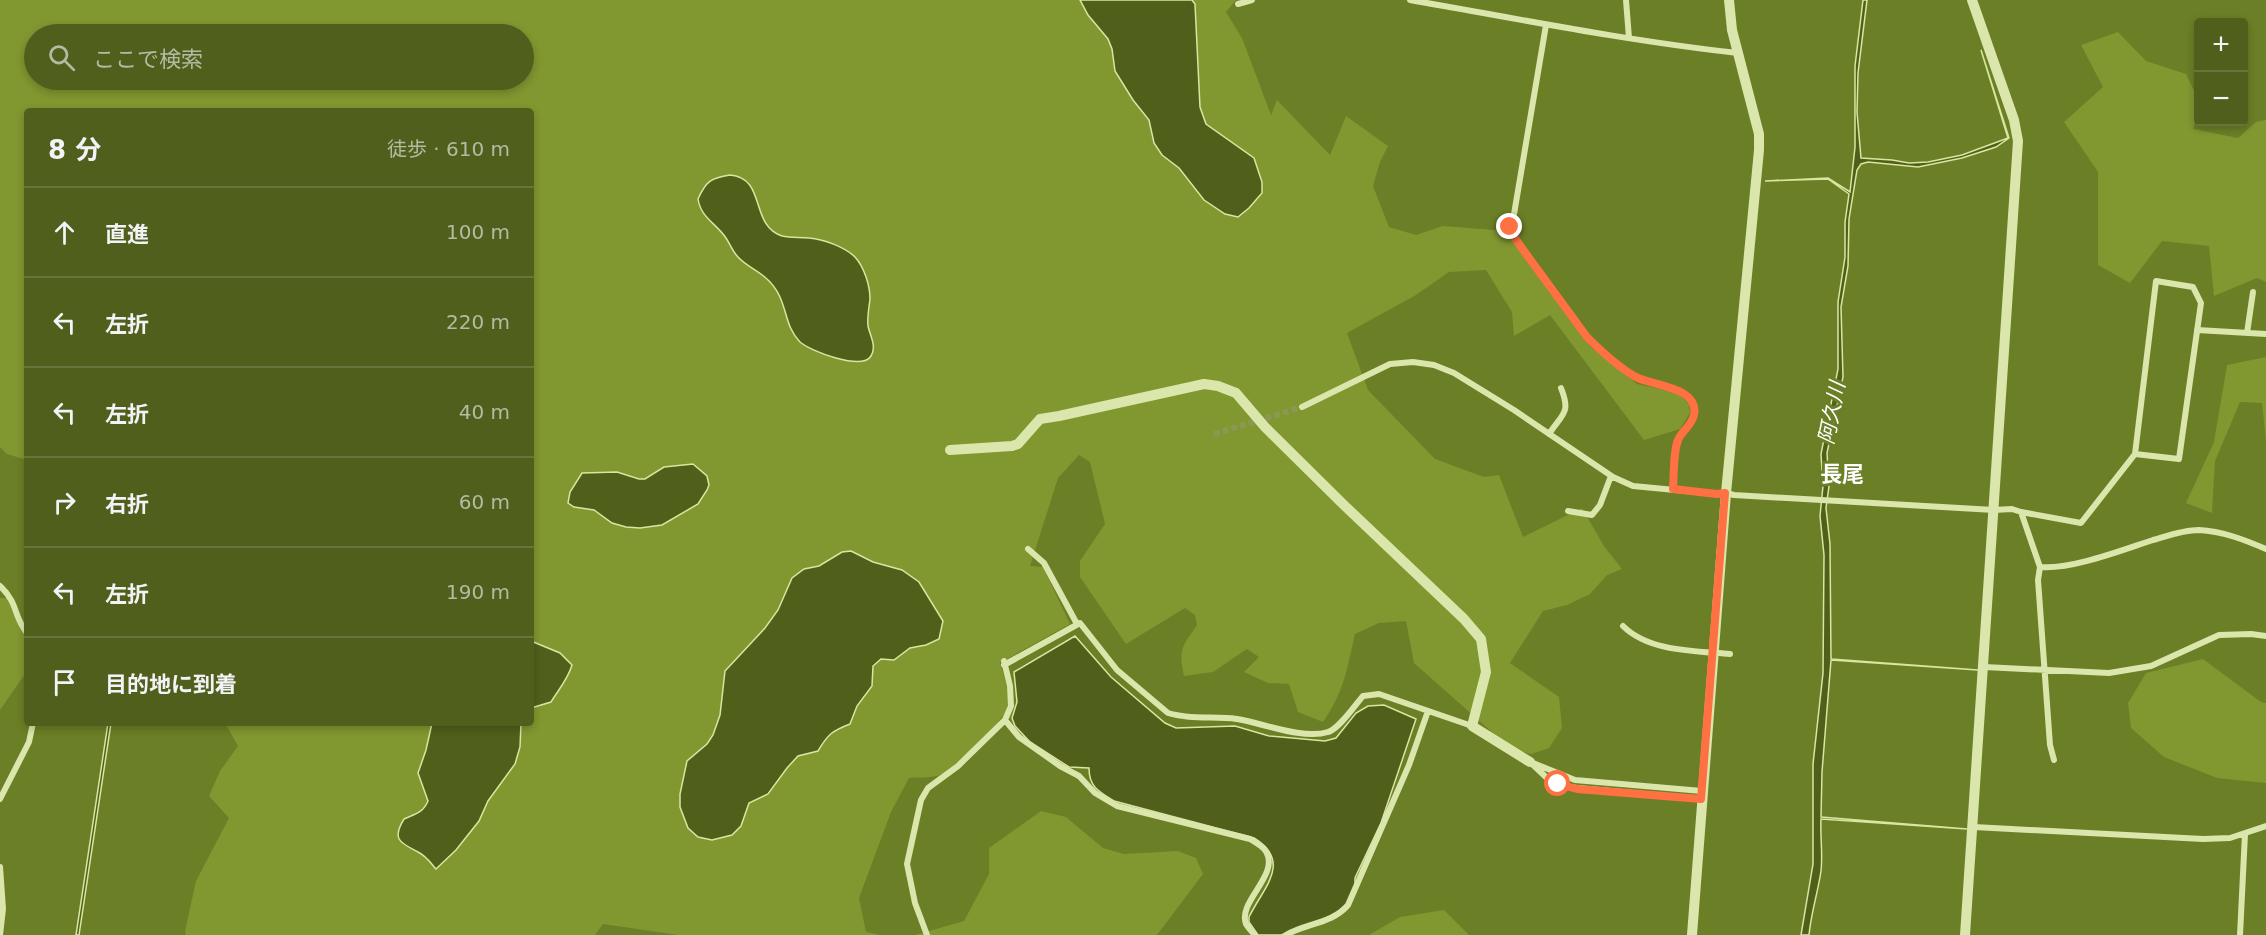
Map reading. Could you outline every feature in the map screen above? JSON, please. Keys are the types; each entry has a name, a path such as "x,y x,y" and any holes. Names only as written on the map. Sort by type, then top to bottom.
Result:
{"street":[{"path":"1238,4 1252,0"},
{"path":"1410,0 1546,26 1738,53"},
{"path":"1626,0 1629,38"},
{"path":"1692,935 1725,493 1759,150 1759,134 1732,30 1729,0 1723,0"},
{"path":"1965,935 2018,141 1972,0"},
{"path":"1546,26 1511,232 1587,337 1599,349 1636,377 1679,390 1689,398 1694,406 1694,415 1690,425 1678,440 1673,489"},
{"path":"1302,407 1390,364 1424,363 1454,373 1611,476 1633,486 1717,494 1994,510 2012,509 2081,523 2135,454 2156,281 2193,287 2201,303 2179,459 2135,454"},
{"path":"2247,333 2253,292"},
{"path":"2197,330 2266,334"},
{"path":"950,450 1018,444 1040,419 1182,388 1204,384 1218,386 1236,393 1265,427 1464,619 1481,639 1486,672 1472,726"},
{"path":"1549,434 1566,410 1567,402 1561,388"},
{"path":"1568,511 1592,514 1600,505 1611,476"},
{"path":"2021,512 2040,567 2038,580 2050,745 2054,760"},
{"path":"2040,567 2050,568 2104,556 2173,534 2197,530 2220,533 2266,549"},
{"path":"1028,549 1044,563 1077,624"},
{"path":"0,586 13,601 24,629"},
{"path":"927,935 915,903 907,864 921,800 928,788 965,759 1005,720 1011,705 1010,686 1004,662 1080,623 1117,670 1168,713 1178,716 1236,719 1307,733 1328,732 1335,728 1363,696 1379,694 1472,726 1530,762 1539,773 1548,779 1577,789 1702,795"},
{"path":"1623,626 1630,632 1659,645 1730,654"},
{"path":"1984,667 2109,673 2151,666 2219,635 2266,636"},
{"path":"1286,935 1297,928 1340,915 1348,906 1405,776 1428,711"},
{"path":"1005,720 1019,737 1060,766 1079,776 1095,794 1117,806 1250,839 1265,849 1269,859 1268,871 1246,910 1246,923 1255,935"},
{"path":"0,799 29,742 32,726"},
{"path":"1974,827 2203,839 2230,838 2266,826"},
{"path":"2240,935 2245,834"},
{"path":"0,867 3,909 0,935"}],"shaded area":[{"path":"0,0 1236,0 1226,12 1242,38 1271,115 1277,100 1330,155 1346,116 1388,146 1380,162 1373,186 1389,227 1416,235 1443,226 1507,231 1590,346 1637,384 1680,395 1689,404 1690,413 1680,429 1644,440 1550,315 1514,336 1512,312 1486,270 1449,272 1416,295 1347,333 1368,390 1435,459 1484,477 1499,475 1523,537 1582,508 1604,546 1622,569 1607,575 1590,594 1567,605 1543,611 1510,663 1559,697 1562,728 1549,748 1531,754 1511,749 1414,663 1406,621 1379,623 1355,634 1347,669 1336,701 1323,722 1298,712 1289,684 1268,683 1244,672 1259,657 1247,649 1213,672 1184,676 1181,660 1183,649 1197,625 1195,615 1185,608 1126,644 1080,577 1080,561 1105,524 1090,462 1079,455 1058,478 1030,566 1043,567 1070,624 1000,663 1008,692 1007,709 975,746 953,766 937,776 909,778 891,812 859,898 866,932 880,935 678,935 603,924 595,935 186,935 196,881 229,818 209,796 220,771 238,746 227,726 534,726 534,108 24,108 24,459 7,454 0,447"},
{"path":"2118,32 2146,61 2186,74 2194,92 2193,129 2238,138 2256,122 2266,120 2266,282 2257,278 2214,296 2209,246 2162,241 2130,283 2098,265 2098,172 2064,122 2103,87 2081,45"},
{"path":"2266,357 2266,440 2262,403 2240,402 2215,461 2212,513 2186,503 2214,442 2227,365"},
{"path":"0,598 10,598 24,623 24,675 0,710"},
{"path":"2203,659 2261,702 2266,703 2266,783 2217,778 2164,757 2131,728 2128,703 2146,673"},
{"path":"1041,811 1066,817 1103,848 1124,854 1178,851 1196,858 1203,874 1157,935 915,935 964,921 989,874 989,848"},
{"path":"1444,910 1469,935 1369,935 1400,917"}],"water":[{"path":"1080,0 1192,0 1195,4 1200,107 1206,124 1254,158 1262,182 1262,193 1238,217 1225,214 1204,200 1179,168 1162,155 1154,143 1149,120 1115,71 1108,39 1088,15"},
{"name":"阿久川","path":"1863,0 1867,0 1858,73 1857,112 1861,158 1909,163 1928,162 1962,155 2008,138 1981,50 2009,138 1996,147 1962,158 1918,167 1868,162 1861,164 1857,170 1849,219 1848,266 1841,307 1843,377 1827,453 1829,486 1826,508 1830,544 1831,659 1978,670 1831,660 1822,772 1821,817 1967,829 1821,819 1820,879 1809,935 1801,935 1813,864 1813,764 1823,673 1824,555 1820,516 1823,486 1821,454 1838,369 1838,302 1845,257 1845,222 1849,194 1828,179 1765,181 1828,178 1850,192 1855,147 1855,66"},
{"path":"730,175 742,178 749,184 765,222 772,230 782,236 827,242 846,250 858,261 866,276 870,294 868,323 873,352 866,360 847,361 836,358 800,342 790,327 774,287 764,276 738,257 726,238 702,211 698,199 704,188 718,177"},
{"path":"693,464 707,476 709,485 707,490 698,504 662,525 626,527 612,523 594,510 574,507 568,503 570,492 582,473 617,472 645,479 664,467"},
{"path":"851,551 873,562 902,570 919,582 943,621 939,639 926,645 910,648 894,660 881,659 873,666 872,686 857,706 850,724 831,734 818,751 798,756 768,794 749,803 741,826 732,835 712,840 698,837 688,828 680,807 680,794 687,761 707,744 713,735 720,715 725,671 765,628 778,610 792,578 804,569 819,566 842,552"},
{"path":"1075,636 1111,677 1165,723 1176,728 1235,726 1269,736 1325,741 1336,738 1356,713 1368,706 1384,705 1416,719 1381,823 1355,878 1355,891 1340,915 1281,935 1258,935 1249,922 1249,917 1271,876 1272,856 1266,847 1254,838 1114,801 1099,792 1091,780 1089,768 1069,767 1030,742 1015,726 1012,718 1017,702 1014,672"},
{"path":"534,642 560,653 572,665 551,702 534,707"},
{"path":"108,726 111,726 79,935 76,935"},
{"path":"431,726 521,726 520,747 515,764 488,801 479,821 456,850 436,869 428,859 403,843 398,836 404,819 421,811 428,801 418,773"}],"tunnel":[{"path":"1214,434 1302,407"}],"district":[{"name":"長尾","path":"1842,474"}],"route":[{"path":"1510,227 1521,247 1587,337 1599,349 1636,377 1679,390 1689,398 1694,406 1694,415 1690,425 1678,440 1673,489 1725,493 1701,799 1577,789 1558,784"}]}
